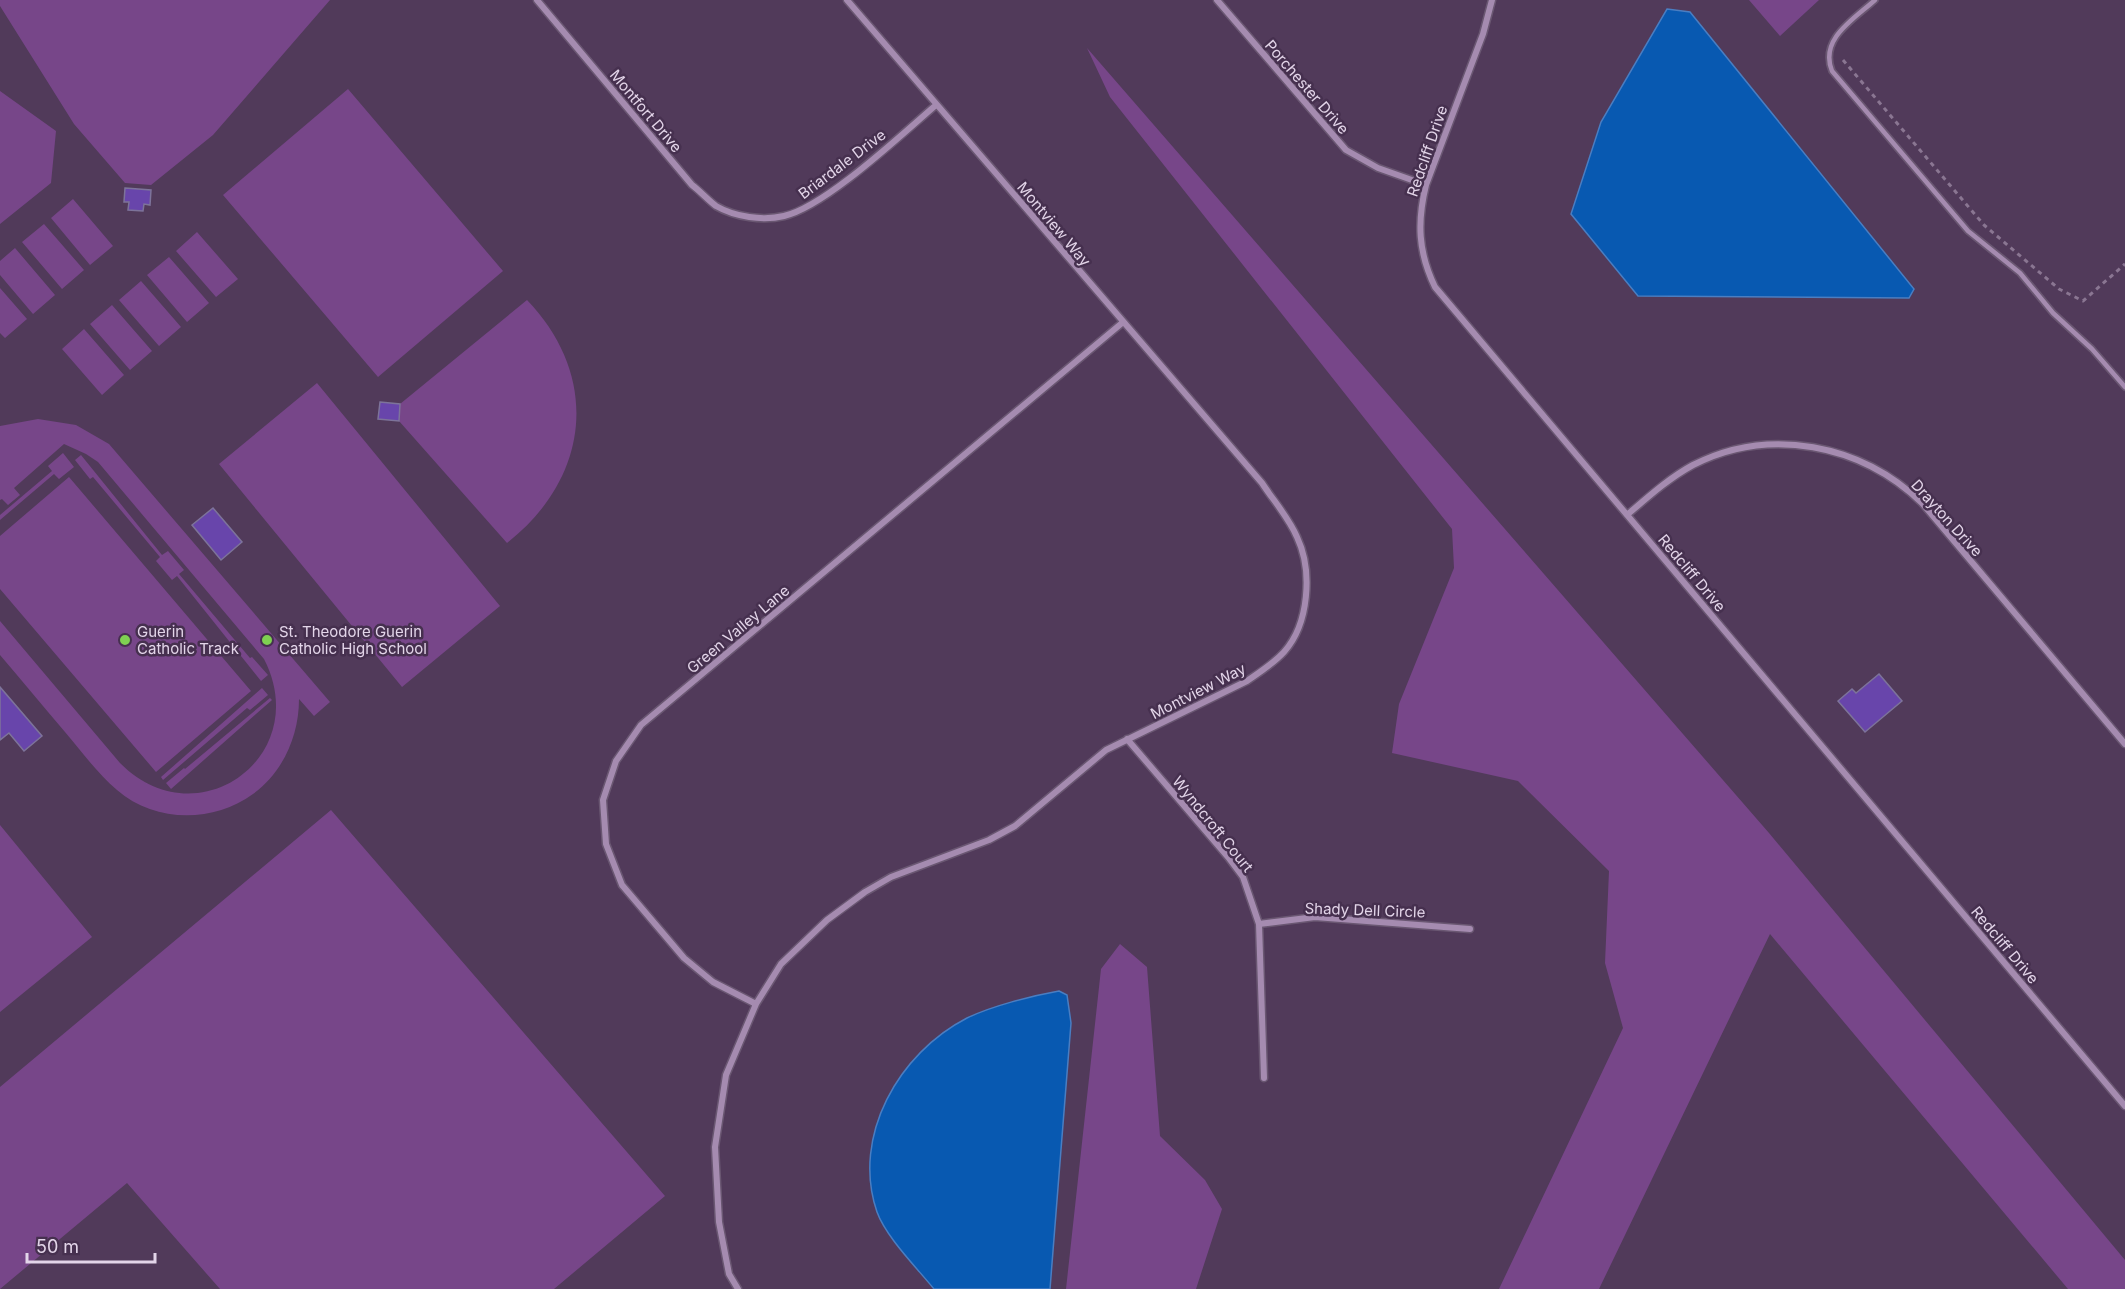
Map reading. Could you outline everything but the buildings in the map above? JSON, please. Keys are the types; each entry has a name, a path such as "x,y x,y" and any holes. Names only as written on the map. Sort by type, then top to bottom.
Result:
{"street":[{"name":"Montfort Drive","path":"537,0 692,185 717,206 751,217"},
{"name":"Montview Way","path":"738,1289 729,1274 719,1222 715,1147 726,1075 756,1004 782,964 807,937 841,909 891,877 989,840 1015,826 1106,750 1247,681 1266,669 1285,651 1298,628 1304,606 1306,579 1304,558 1297,537 1262,483 1122,323 847,0"},
{"name":"Porchester Drive","path":"1217,0 1346,150 1377,168 1426,185"},
{"name":"Redcliff Drive","path":"1492,0 1483,34 1426,185 1419,218 1424,260 1435,287 2125,1106"},
{"name":"Briardale Drive","path":"751,217 784,216 803,208 846,180 936,105"},
{"name":"Green Valley Lane","path":"756,1004 713,982 684,958 622,885 606,844 603,800 616,761 641,725 1122,323"},
{"name":"Drayton Drive","path":"1627,515 1693,465 1744,447 1763,444 1803,445 1834,451 1864,462 1903,486 1922,503 2125,744"},
{"name":"Wyndcroft Court","path":"1127,739 1243,878 1259,924 1264,1078"},
{"name":"Shady Dell Circle","path":"1259,924 1315,917 1470,929"}],"lane":[{"path":"1875,0 1837,34 1828,54 1832,71 1968,231 2020,273 2053,313 2092,349 2125,387"}],"path":[{"path":"1843,60 1984,225 2059,289 2083,301 2125,264"}],"shaded area":[{"path":"0,0 330,0 213,135 151,185 125,183 74,124 0,6"},
{"path":"1749,0 1819,0 1780,36"},
{"path":"1087,48 1769,833 2125,1260 2125,1289 2068,1289 1770,934 1599,1289 1499,1289 1623,1028 1605,963 1609,871 1518,781 1392,753 1399,704 1454,568 1452,529 1110,97"},
{"path":"348,89 503,271 378,377 223,195"},
{"path":"0,91 56,131 51,183 0,224"},
{"path":"73,199 113,246 90,265 51,218"},
{"path":"44,224 84,270 62,289 22,242"},
{"path":"197,232 238,279 216,297 176,251"},
{"path":"15,248 55,295 33,314 0,275 0,261"},
{"path":"169,257 209,303 187,322 147,275"},
{"path":"141,281 181,327 159,346 119,300"},
{"path":"0,288 27,319 5,338 0,333"},
{"path":"527,300 551,330 567,361 575,394 576,426 569,458 556,488 535,517 507,543 399,421 400,404"},
{"path":"112,305 152,351 130,370 90,324"},
{"path":"84,329 124,375 102,395 62,349"},
{"path":"317,383 500,606 402,687 219,464"},
{"path":"38,419 76,425 109,444 330,702 314,716 299,699 296,726 281,764 264,785 237,804 202,814 184,815 149,809 132,801 96,769 0,655 0,621 120,763 150,785 182,793 213,790 240,777 261,755 273,727 275,695 264,659 98,462 64,444 14,488 20,495 8,505 2,499 0,500 0,426"},
{"path":"63,453 74,467 59,479 54,474 0,520 0,515 52,471 48,466"},
{"path":"81,455 162,555 168,551 184,570 179,574 250,658 252,657 268,675 261,681 177,576 172,580 156,561 160,557 93,477 90,479 75,460"},
{"name":"Guerin Catholic Track","path":"69,477 251,691 156,772 0,589 0,536"},
{"path":"262,688 268,695 250,710 247,708 163,780 161,777"},
{"path":"270,698 272,700 171,789 166,783"},
{"path":"331,810 665,1196 554,1289 220,1289 127,1183 0,1289 0,1087"},
{"path":"0,825 92,937 0,1012"},
{"path":"1120,944 1147,967 1160,1136 1205,1180 1222,1209 1196,1289 1066,1289 1101,969"}],"water":[{"path":"1667,9 1690,12 1914,289 1909,298 1638,296 1571,214 1601,122"},
{"path":"1059,991 1067,995 1071,1023 1050,1289 934,1289 887,1232 877,1212 871,1183 871,1155 876,1126 887,1100 902,1075 921,1052 943,1033 967,1018 988,1009"}],"place":[{"name":"Guerin Catholic Track","path":"125,640"},
{"name":"St. Theodore Guerin Catholic High School","path":"267,640"}]}
